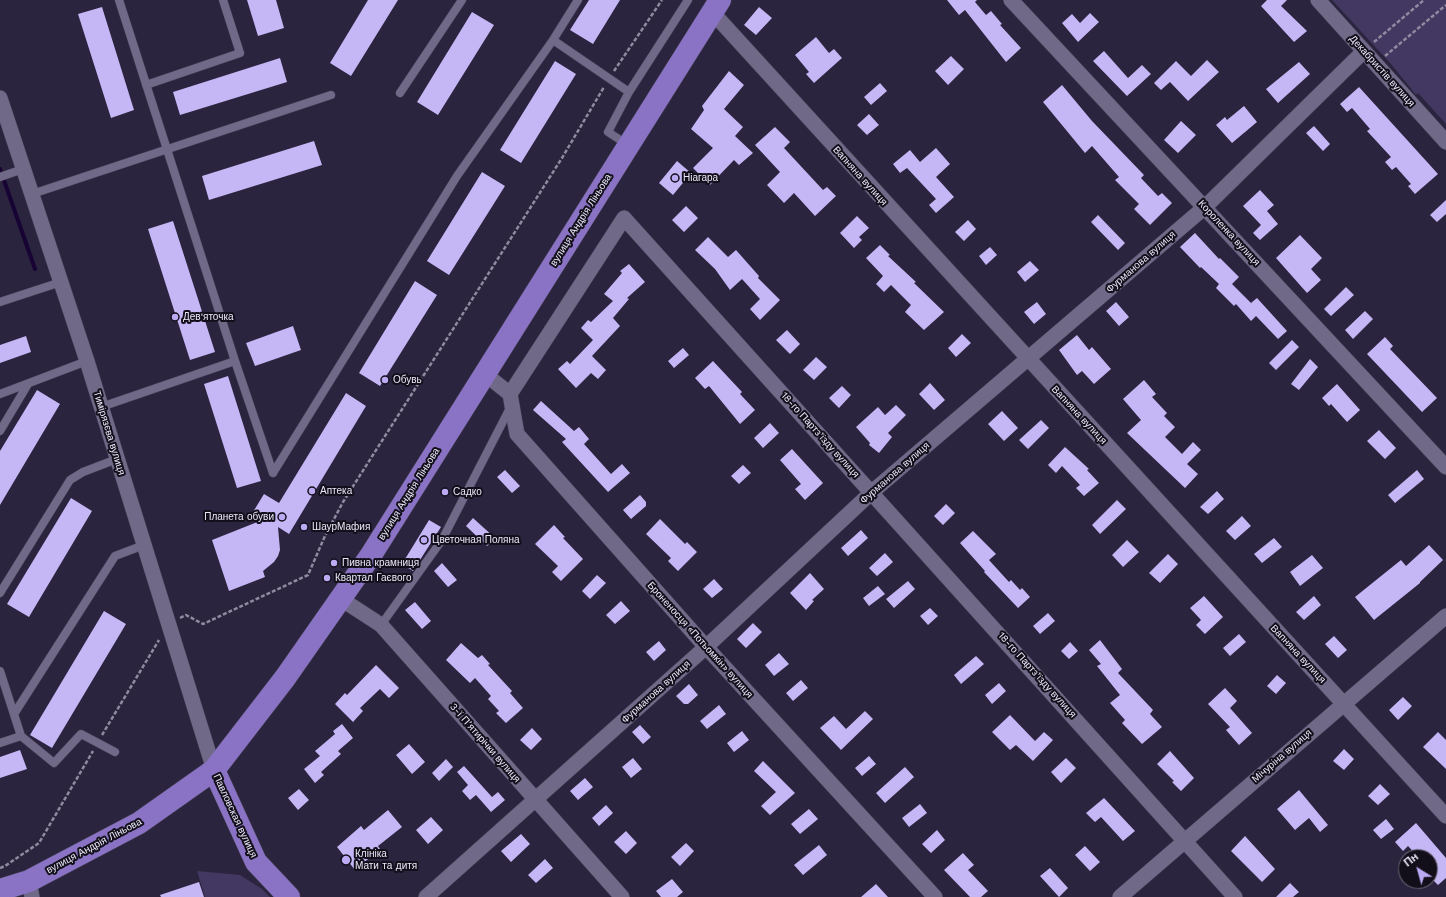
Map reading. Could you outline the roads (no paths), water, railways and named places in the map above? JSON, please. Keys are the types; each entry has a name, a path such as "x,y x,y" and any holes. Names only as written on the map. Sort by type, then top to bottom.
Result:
{"main road":[{"name":"вулиця Андрія Ліньова","path":"0,890 31,889 139,823 214,770 285,678 371,555 716,7"},
{"name":"Павловская вулиця","path":"214,770 256,862 289,897"}],"street":[{"name":"Короленка вулиця","path":"1011,0 1446,467"},
{"name":"Декабристів вулиця","path":"1318,0 1446,142"},
{"name":"Вапняна вулиця","path":"716,7 1028,360 1446,816"},
{"name":"Фурманова вулиця","path":"426,897 706,647 872,492 1205,207 1364,51"},
{"name":"Тимірязєва вулиця","path":"0,98 87,361 214,770"},
{"name":"18-го Партз’їзду вулиця","path":"511,399 624,218 1235,897"},
{"path":"485,374 511,399"},
{"name":"Броненосця «Потьомкін» вулиця","path":"511,399 517,434 706,647 935,897"},
{"name":"3-ї П’ятирічки вулиця","path":"341,599 381,625 622,897"},
{"name":"Мічуріна вулиця","path":"1120,897 1446,616"}],"lane":[{"path":"119,0 235,361 273,473 457,176 553,40 578,0"},
{"path":"146,85 240,53 223,0"},
{"path":"400,93 462,0"},
{"path":"629,145 608,132 629,92 688,0"},
{"path":"553,40 629,92"},
{"path":"32,194 331,95"},
{"path":"0,176 24,169"},
{"path":"0,302 61,282"},
{"path":"0,394 87,361"},
{"path":"101,407 235,361"},
{"path":"0,431 28,384"},
{"path":"381,625 442,540 511,399"},
{"path":"0,593 70,480 83,472 117,459"},
{"path":"14,714 115,556 144,544"},
{"path":"0,671 21,736 54,763 81,734 115,752"},
{"path":"0,743 21,736"}],"waterway":[{"path":"0,169 35,269"}],"place":[{"name":"Ніагара","path":"675,178"},
{"name":"Дев'яточка","path":"175,317"},
{"name":"Обувь","path":"385,380"},
{"name":"Аптека","path":"312,491"},
{"name":"Садко","path":"445,492"},
{"name":"Планета обуви","path":"282,517"},
{"name":"ШаурМафия","path":"304,527"},
{"name":"Цветочная Поляна","path":"424,540"},
{"name":"Пивна крамниця","path":"334,563"},
{"name":"Квартал Гаєвого","path":"327,578"},
{"name":"Клініка Мати та дитя","path":"346,860"}]}
